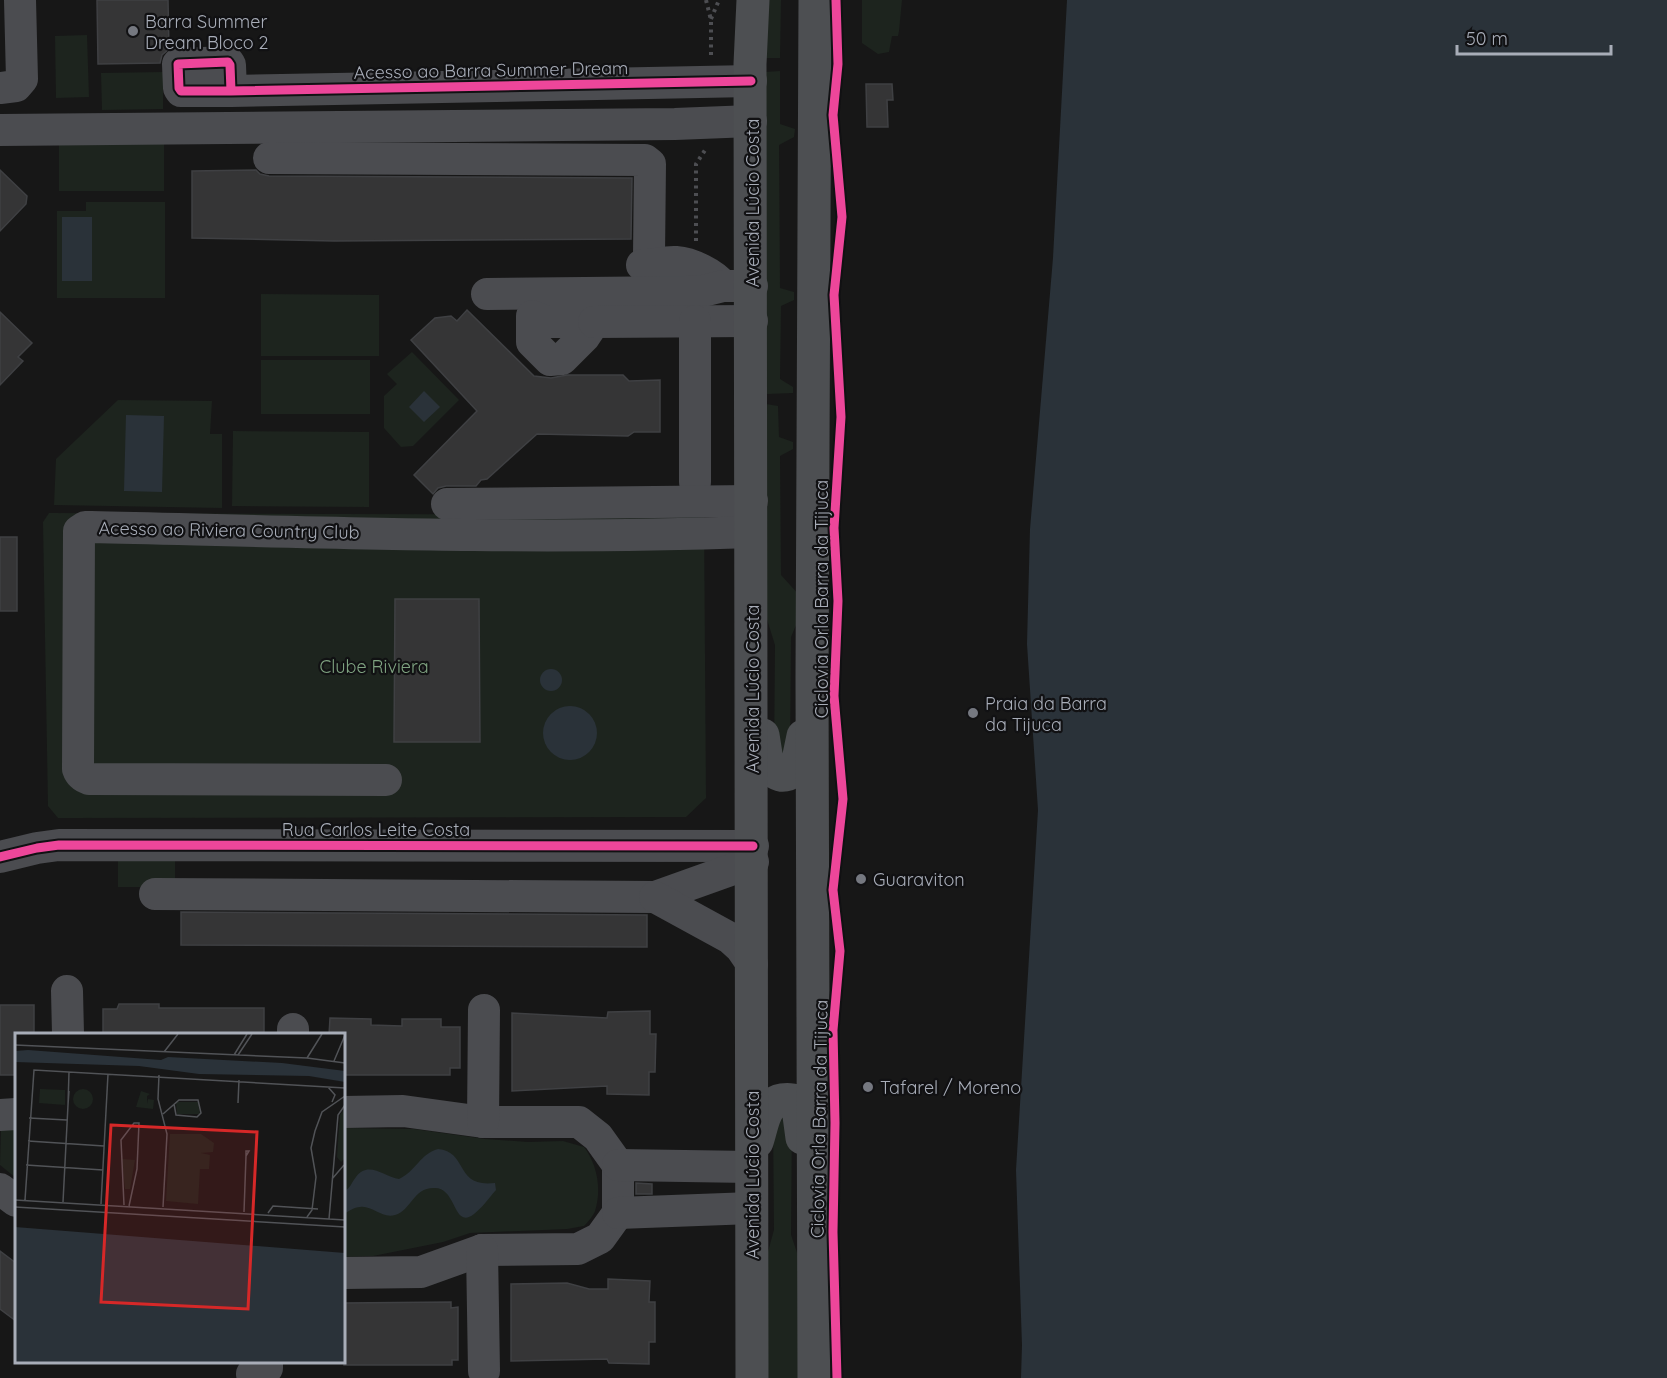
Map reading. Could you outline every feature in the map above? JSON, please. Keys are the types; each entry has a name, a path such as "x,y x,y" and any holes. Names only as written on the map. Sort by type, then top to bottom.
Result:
{"main road":[{"name":"Avenida Lúcio Costa","path":"752,1378 752,321 731,284 738,122 751,81 753,0"},
{"path":"814,1378 812,676 815,0"},
{"path":"752,659 768,767 778,776 787,776 796,770 801,754 812,676"},
{"path":"752,1162 767,1110 773,1102 783,1099 793,1100 798,1108 813,1230"}],"street":[{"path":"0,88 16,86 22,79 20,0"},
{"name":"Acesso ao Barra Summer Dream","path":"231,91 751,81"},
{"path":"0,130 738,122"},
{"path":"269,158 645,160 650,164 649,255 651,274"},
{"path":"487,294 651,274 703,291 731,284"},
{"path":"695,321 695,482"},
{"path":"594,322 752,321"},
{"path":"447,504 751,516"},
{"name":"Acesso ao Riviera Country Club","path":"386,780 101,780 84,778 78,769 79,531 85,527 91,527 333,533 669,535 751,516"},
{"name":"Rua Carlos Leite Costa","path":"0,857 59,845 753,854"},
{"path":"155,894 655,897 753,854"},
{"path":"655,897 730,938 741,948 752,964"},
{"path":"67,991 68,1033"},
{"path":"483,1122 484,1010"},
{"path":"345,1112 403,1111 483,1122 579,1122 598,1137 618,1165 618,1213 600,1238 578,1249 483,1250 421,1272 345,1273"},
{"path":"618,1165 688,1167 752,1162"},
{"path":"688,1167 690,1209"},
{"path":"0,1189 15,1200"},
{"path":"618,1213 752,1208"},
{"path":"483,1250 484,1371"}],"path":[{"path":"706,0 711,20 711,82"},
{"path":"711,20 719,0"},
{"path":"731,284 696,241 696,164 738,122"}],"green space":[{"path":"765,0 781,0 780,58 765,58"},
{"path":"862,0 902,0 898,36 892,36 889,52 878,54 862,43"},
{"path":"87,35 89,97 56,98 55,36"},
{"path":"780,71 780,124 795,129 794,137 779,145 780,288 794,292 794,300 781,306 780,379 793,387 793,393 767,394 764,389 765,72"},
{"path":"163,72 163,109 102,110 101,73"},
{"path":"164,140 164,191 59,191 59,141"},
{"path":"86,202 165,202 165,298 57,298 57,211 86,211"},
{"path":"261,294 379,295 379,356 261,356"},
{"path":"412,352 459,400 413,446 401,447 384,428 384,396 397,384 387,374"},
{"path":"261,360 370,360 370,414 261,414"},
{"path":"118,400 212,401 210,434 222,434 222,508 54,505 56,459"},
{"path":"766,404 778,406 779,437 793,442 793,449 780,456 781,575 800,596 799,618 791,637 790,757 774,758 775,645 765,613"},
{"path":"233,431 369,432 369,507 232,506"},
{"name":"Clube Riviera","path":"49,513 704,515 706,798 686,817 58,818 48,806 43,522"},
{"path":"118,860 175,860 175,887 118,887"},
{"path":"792,1117 791,1235 801,1264 801,1378 764,1378 764,1266 774,1230 773,1118"},
{"path":"345,1128 414,1129 485,1139 528,1142 563,1141 584,1147 592,1161 597,1177 597,1203 595,1211 584,1226 567,1229 470,1233 443,1242 373,1256 345,1257"},
{"path":"1,1129 15,1129 15,1177 0,1165"}],"shaded area":[{"path":"1067,0 1667,0 1667,1378 1021,1378 1016,1170 1038,810 1027,644 1030,529 1053,258"},
{"path":"62,217 92,217 92,281 62,281"},
{"path":"424,391 440,407 424,422 409,407"},
{"path":"126,415 164,416 162,492 124,491"},
{"path":"551,669 559,672 562,680 559,688 551,691 543,688 540,680 543,672"},
{"path":"565,706 575,706 585,710 593,718 597,733 593,748 585,756 575,760 565,760 555,756 547,748 543,738 543,728 547,718 555,710"},
{"path":"438,1149 454,1156 473,1180 495,1183 496,1190 474,1214 462,1217 447,1194 435,1188 422,1191 405,1209 395,1215 386,1215 364,1207 345,1214 345,1190 361,1172 377,1171 399,1179 432,1151"}],"building":[{"name":"Barra Summer Dream Bloco 2","path":"97,0 168,0 169,49 162,55 160,63 98,64"},
{"path":"866,84 892,84 893,100 887,100 888,127 867,127"},
{"path":"0,170 27,196 26,204 0,231"},
{"path":"256,170 260,174 269,176 632,178 631,239 334,241 192,238 192,171"},
{"path":"467,310 534,376 551,378 567,375 623,375 629,381 660,380 660,432 634,432 628,436 537,434 487,479 481,480 476,486 446,486 438,488 433,494 414,475 477,411 411,340 435,318 451,316 457,321"},
{"path":"0,312 32,343 18,357 23,361 0,385"},
{"path":"0,537 17,537 17,611 0,611"},
{"path":"395,599 479,599 480,742 394,742"},
{"path":"181,912 647,915 647,947 181,945"},
{"path":"119,1004 159,1004 159,1008 264,1008 264,1033 103,1033 103,1009 117,1009"},
{"path":"0,1005 34,1005 34,1033 15,1033 15,1075 0,1075"},
{"path":"650,1011 650,1034 656,1034 655,1072 649,1072 649,1095 607,1094 607,1086 512,1091 512,1013 607,1018 608,1012"},
{"path":"330,1018 371,1019 371,1025 402,1026 402,1019 441,1019 441,1027 460,1027 460,1068 450,1068 450,1075 345,1075 345,1033 329,1033"},
{"path":"636,1183 652,1184 652,1194 636,1194"},
{"path":"0,1251 15,1262 15,1320 0,1309"},
{"path":"608,1279 650,1281 649,1302 655,1302 655,1342 649,1342 649,1364 609,1363 607,1359 511,1361 511,1284 567,1283 589,1289 608,1289"},
{"path":"451,1302 451,1308 458,1307 458,1360 452,1360 452,1365 344,1365 345,1303"}],"cycle path":[{"name":"Ciclovia Orla Barra da Tijuca","path":"836,0 838,64 833,115 842,217 834,295 841,417 834,528 838,601 834,696 843,799 833,890 840,951 833,1030 835,1123 833,1232 837,1378"},
{"path":"231,91 228,62 178,64 181,91 231,91 751,81"},
{"path":"0,857 59,845 753,846"}],"place":[{"name":"Barra Summer Dream Bloco 2","path":"133,31"},
{"name":"Praia da Barra da Tijuca","path":"973,713"},
{"name":"Guaraviton","path":"861,879"},
{"name":"Tafarel / Moreno","path":"868,1087"}]}
